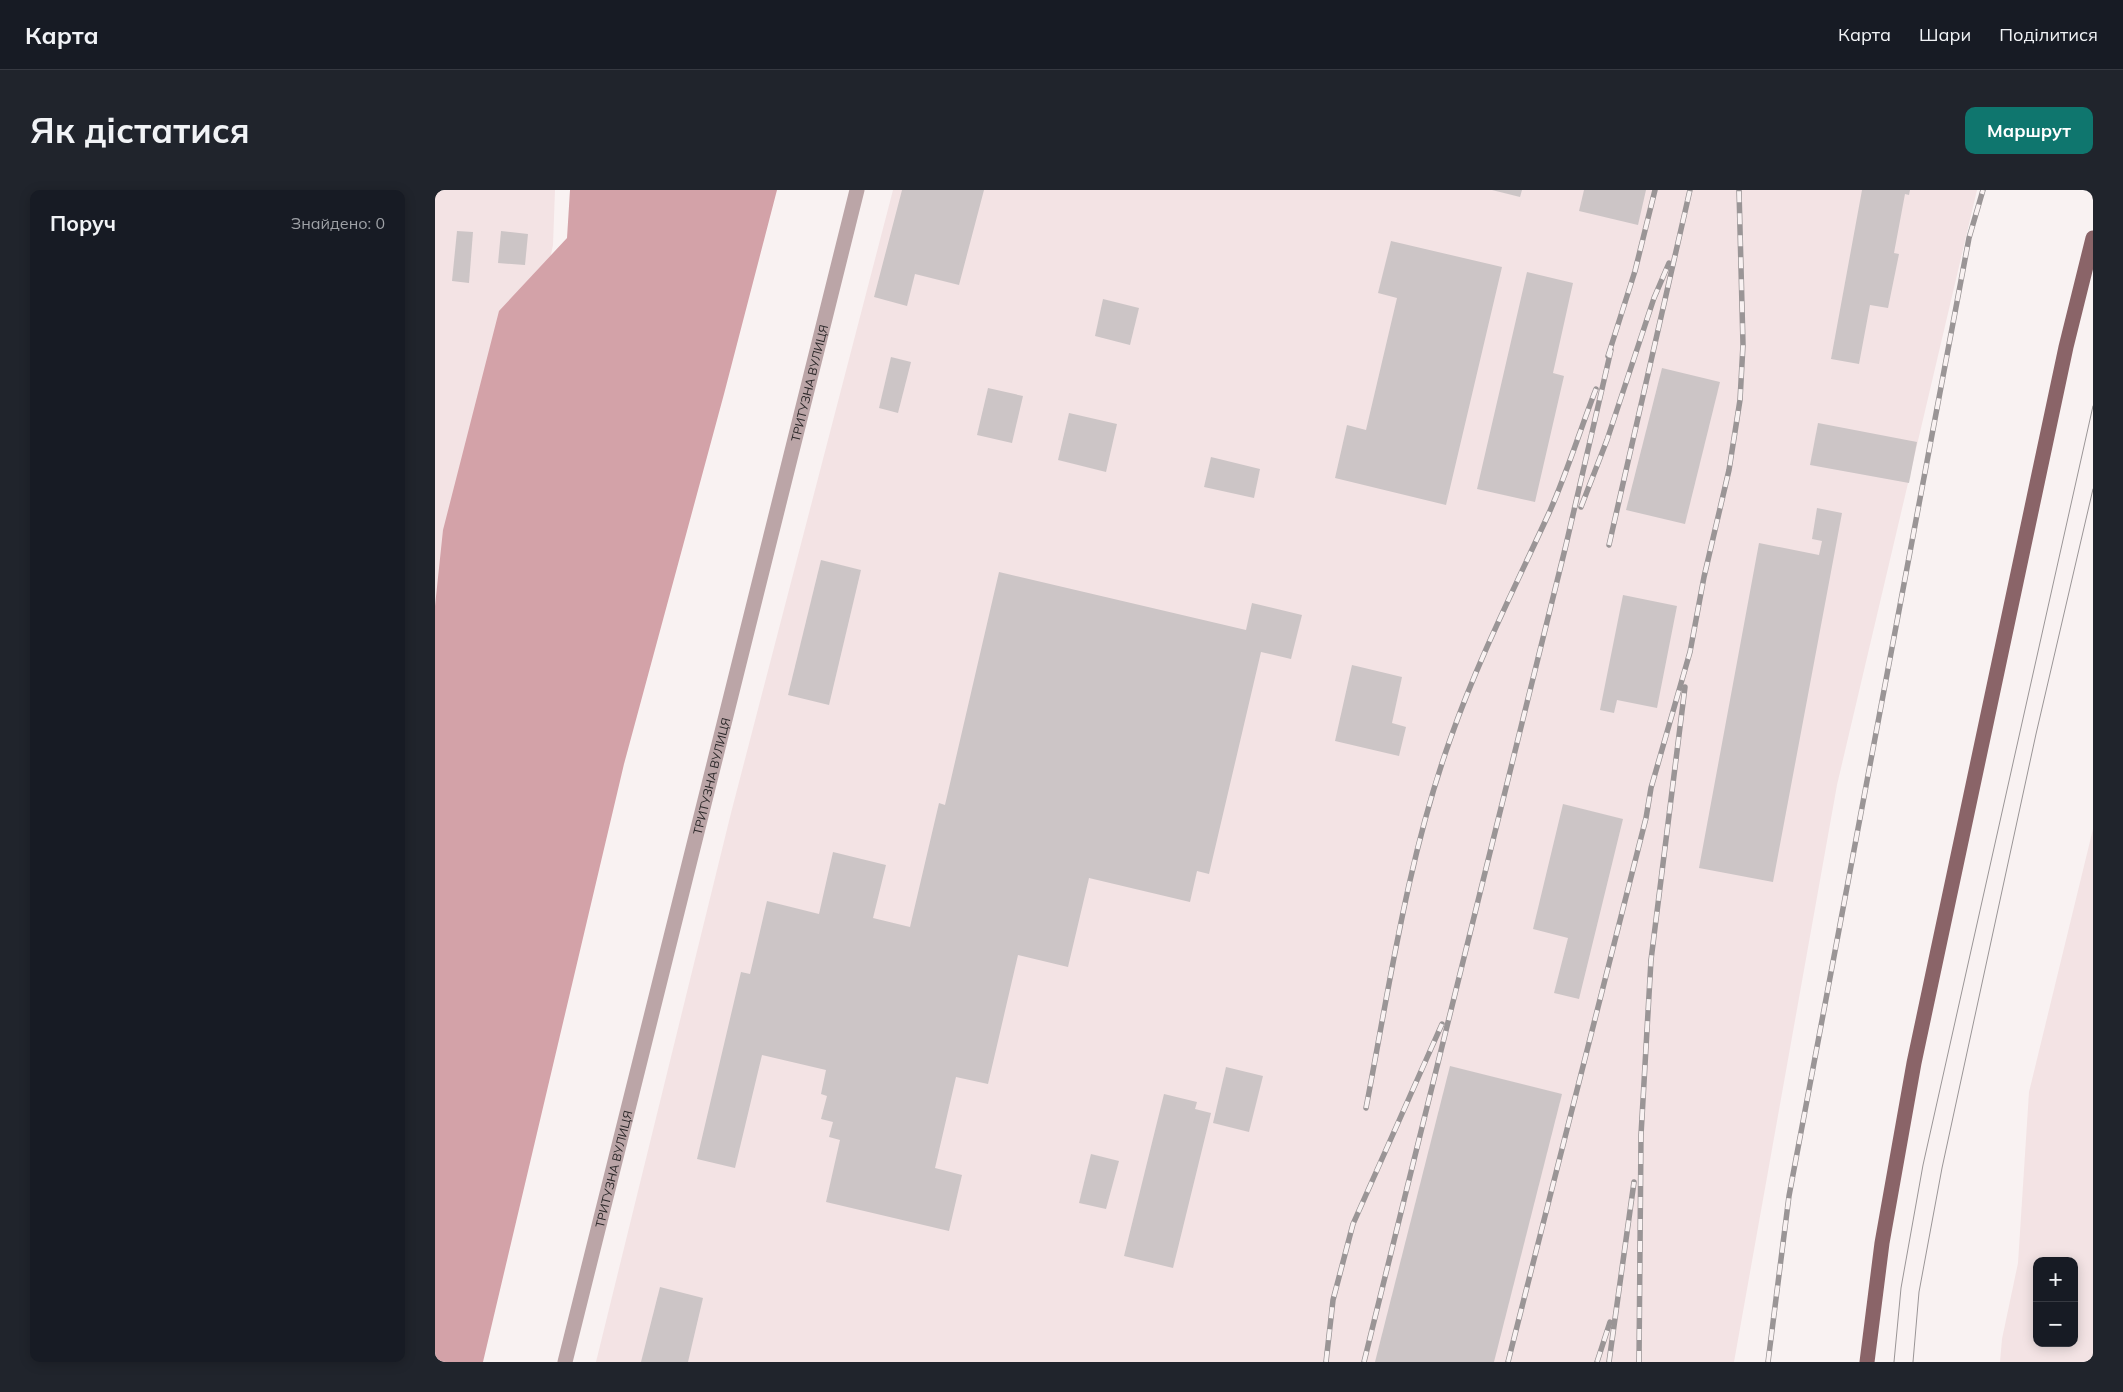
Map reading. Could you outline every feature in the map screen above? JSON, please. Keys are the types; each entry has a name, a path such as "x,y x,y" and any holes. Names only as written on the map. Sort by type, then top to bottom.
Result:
{"main road":[{"path":"1867,1362 1882,1243 1915,1063 2066,347 2093,238"}],"street":[{"name":"ТРИТУЗНА ВУЛИЦЯ","path":"565,1362 857,190"}],"shaded area":[{"path":"435,190 555,190 553,245 435,801"},
{"path":"570,190 777,190 624,764 483,1362 435,1362 435,606 443,530 499,311 567,238"},
{"path":"893,190 1977,190 1837,785 1734,1362 596,1362 731,813"},
{"path":"2093,829 2093,1362 2000,1362 2002,1339 2018,1263 2029,1092"}],"building":[{"path":"902,190 984,190 959,285 915,274 907,306 874,297"},
{"path":"1492,190 1522,190 1520,197"},
{"path":"1584,190 1646,190 1638,225 1579,211"},
{"path":"1862,190 1910,190 1909,195 1905,194 1894,253 1899,254 1888,308 1870,305 1859,364 1831,359"},
{"path":"457,231 473,232 469,283 452,281"},
{"path":"501,231 528,234 525,265 498,263"},
{"path":"1391,241 1502,267 1446,505 1335,478 1347,425 1366,430 1397,298 1378,293"},
{"path":"1527,272 1573,283 1553,373 1564,376 1535,502 1477,489"},
{"path":"1103,299 1139,308 1130,345 1095,336"},
{"path":"891,357 911,362 898,413 879,408"},
{"path":"1662,368 1720,382 1685,524 1626,510"},
{"path":"988,388 1023,396 1012,443 977,435"},
{"path":"1069,413 1117,424 1106,472 1058,460"},
{"path":"1818,423 1917,442 1909,483 1810,465"},
{"path":"1211,457 1260,469 1254,498 1204,487"},
{"path":"1817,508 1842,513 1773,882 1699,868 1759,543 1819,555 1822,541 1812,539"},
{"path":"821,560 861,570 829,705 788,695"},
{"path":"999,572 1246,630 1252,603 1302,615 1291,659 1261,652 1209,874 1197,871 1190,902 1089,878 1068,967 1018,955 988,1084 956,1077 935,1168 962,1175 949,1231 826,1202 840,1140 829,1137 833,1122 821,1119 827,1096 821,1094 826,1070 762,1055 735,1168 697,1159 741,972 750,974 767,901 819,914 833,852 886,865 873,918 910,927 939,803 945,805"},
{"path":"1623,595 1677,606 1657,708 1617,700 1614,713 1600,710"},
{"path":"1352,665 1402,677 1392,723 1406,727 1399,756 1335,741"},
{"path":"1563,804 1623,819 1579,999 1554,993 1568,938 1533,929"},
{"path":"1450,1066 1562,1094 1494,1362 1375,1362"},
{"path":"1226,1067 1263,1076 1249,1132 1213,1123"},
{"path":"1164,1094 1197,1102 1195,1109 1211,1113 1173,1268 1124,1256"},
{"path":"1091,1154 1119,1161 1106,1209 1079,1203"},
{"path":"660,1287 703,1298 688,1362 641,1362"}],"tram line":[{"path":"1894,1362 1901,1288 1923,1165 2093,406"},
{"path":"1913,1362 1919,1292 1942,1168 2036,734 2093,489"}],"railway":[{"path":"1608,356 1635,271 1655,190"},
{"path":"1609,545 1690,190"},
{"path":"1508,1362 1646,818 1651,788 1690,652 1704,577 1729,470 1740,400 1743,345 1739,190"},
{"path":"1768,1362 1789,1196 1969,238 1983,190"},
{"path":"1581,507 1607,440 1654,298 1669,263"},
{"path":"1364,1362 1566,545 1611,350"},
{"path":"1366,1108 1401,920 1436,782 1473,680 1556,498 1596,389"},
{"path":"1639,1362 1641,1135 1651,960 1685,687"},
{"path":"1326,1362 1333,1300 1353,1224 1442,1024"},
{"path":"1609,1362 1634,1182"},
{"path":"1597,1362 1610,1322"}]}
